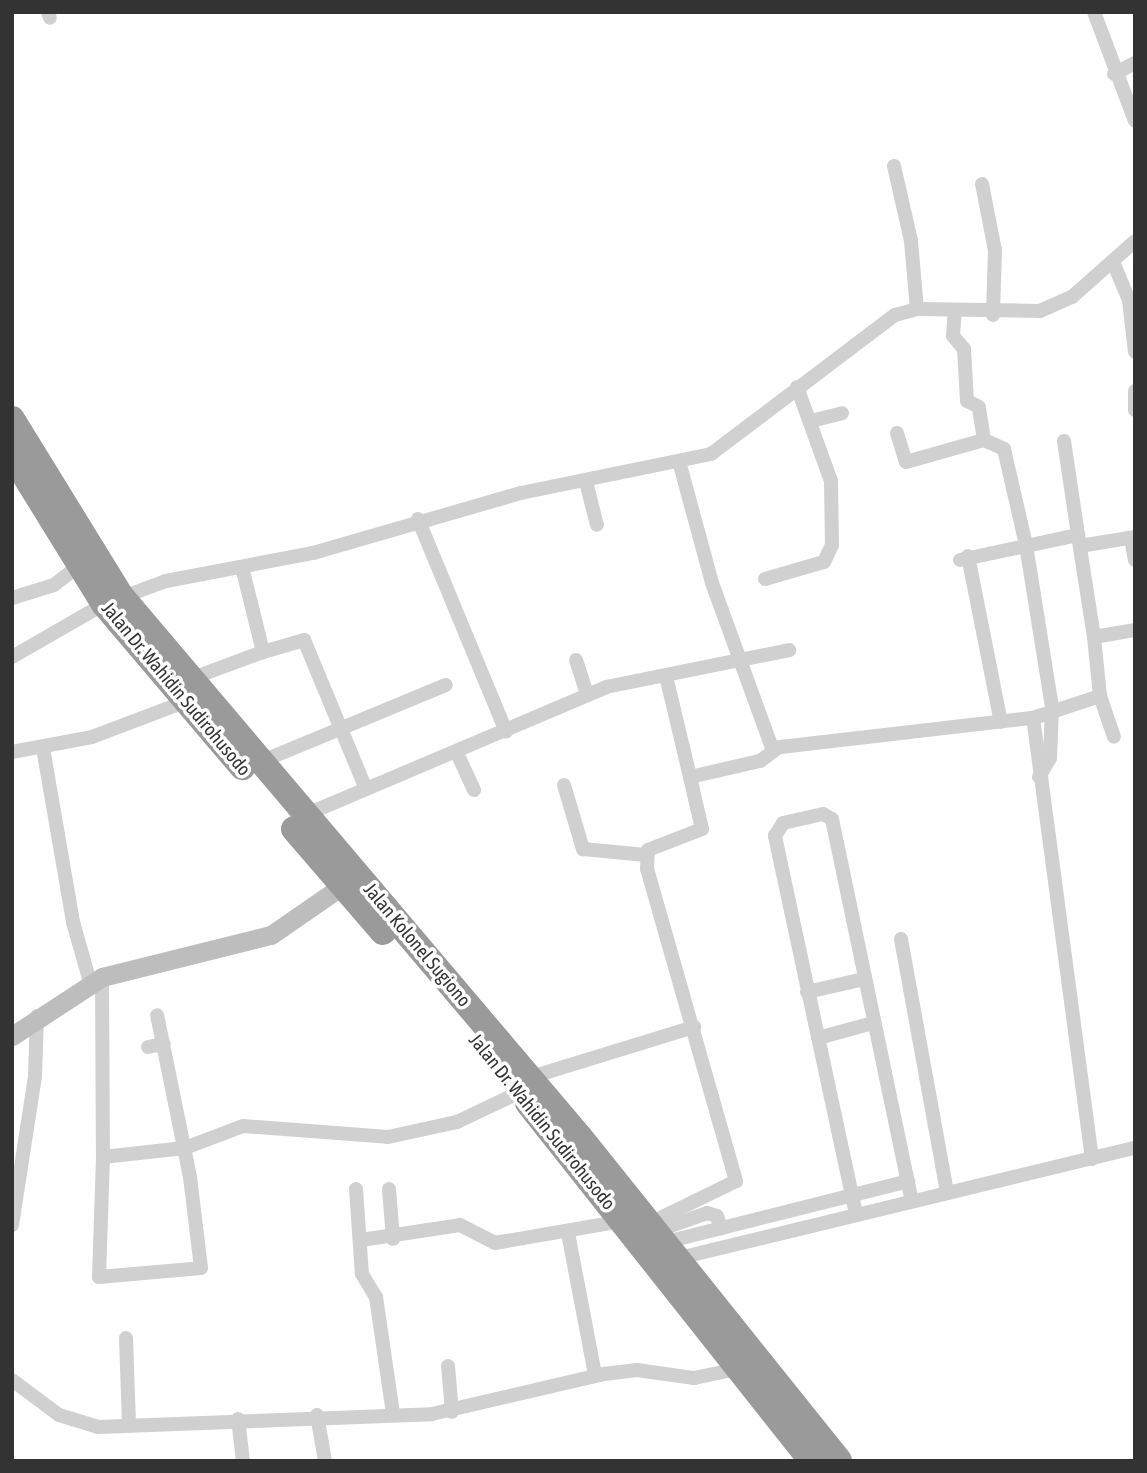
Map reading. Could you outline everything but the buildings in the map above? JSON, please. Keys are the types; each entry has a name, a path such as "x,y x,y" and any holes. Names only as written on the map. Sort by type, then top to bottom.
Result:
{"highway":[{"path":"12,419 113,600"},
{"name":"Jalan Dr. Wahidin Sudirohusodo","path":"16,470 78,566 113,600 652,1236 749,1365 812,1461"},
{"name":"Jalan Kolonel Sugiono","path":"187,690 260,762 305,815 351,880"},
{"path":"652,1236 749,1365 839,1461"}],"street":[{"path":"1094,12 1114,74 1135,121"},
{"path":"1114,74 1135,62"},
{"path":"894,166 911,241 916,309"},
{"path":"982,184 995,250 993,315"},
{"path":"12,657 113,600 242,567 313,553 418,519 586,482 680,465 735,441 797,387 875,328 916,309 993,315 1055,306 1135,242"},
{"path":"1113,262 1129,300 1135,352"},
{"path":"955,310 953,336 964,349 967,401 979,407 984,440"},
{"path":"765,579 824,562 832,545 835,503 811,421 797,387"},
{"path":"1135,391 1135,410"},
{"path":"811,421 842,413"},
{"path":"897,433 906,462 984,440 1004,449 1026,544 1052,707 1050,758 1039,777"},
{"path":"1064,441 1094,637 1100,696 1114,737"},
{"path":"680,465 741,663 775,750"},
{"path":"586,482 597,525"},
{"path":"418,519 506,731"},
{"path":"1001,722 964,558 1026,544 1133,538 1135,559"},
{"path":"12,598 54,585 78,566"},
{"path":"242,567 262,652"},
{"path":"1094,637 1135,630"},
{"path":"12,752 43,748 187,690 262,652 304,640 366,789"},
{"path":"305,815 587,694 741,663 789,650"},
{"path":"576,660 587,694"},
{"path":"652,1236 736,1184 646,855 651,846 702,829 666,676"},
{"path":"260,762 341,725 446,685"},
{"path":"690,777 760,761 775,750 1033,718 1052,707 1100,696"},
{"path":"1033,718 1092,1159"},
{"path":"43,748 96,980 103,1157 99,1277 195,1271 202,1265 185,1148 157,1015"},
{"path":"456,751 474,790"},
{"path":"564,785 583,849 646,855"},
{"path":"856,1214 775,836 783,823 823,814 832,818 912,1201"},
{"path":"12,1036 37,1016 96,980 271,935 351,880"},
{"path":"901,939 947,1193"},
{"path":"807,992 864,979"},
{"path":"12,1224 35,1077 37,1016"},
{"path":"818,1038 873,1023"},
{"path":"103,1157 185,1148 243,1126 388,1137 457,1122 524,1085 694,1027"},
{"path":"148,1047 164,1044"},
{"path":"361,1240 393,1239 457,1225 492,1243 568,1233 652,1236 856,1214 1135,1148"},
{"path":"652,1236 707,1213 717,1216 721,1228 908,1181"},
{"path":"356,1189 362,1274 376,1297 393,1414"},
{"path":"389,1189 393,1239"},
{"path":"568,1233 595,1375"},
{"path":"126,1338 129,1424"},
{"path":"12,1380 72,1422 238,1427 317,1416 452,1412 595,1375 637,1370 694,1378 749,1365"},
{"path":"449,1366 452,1412"},
{"path":"317,1416 325,1461"},
{"path":"238,1427 243,1461"}]}
